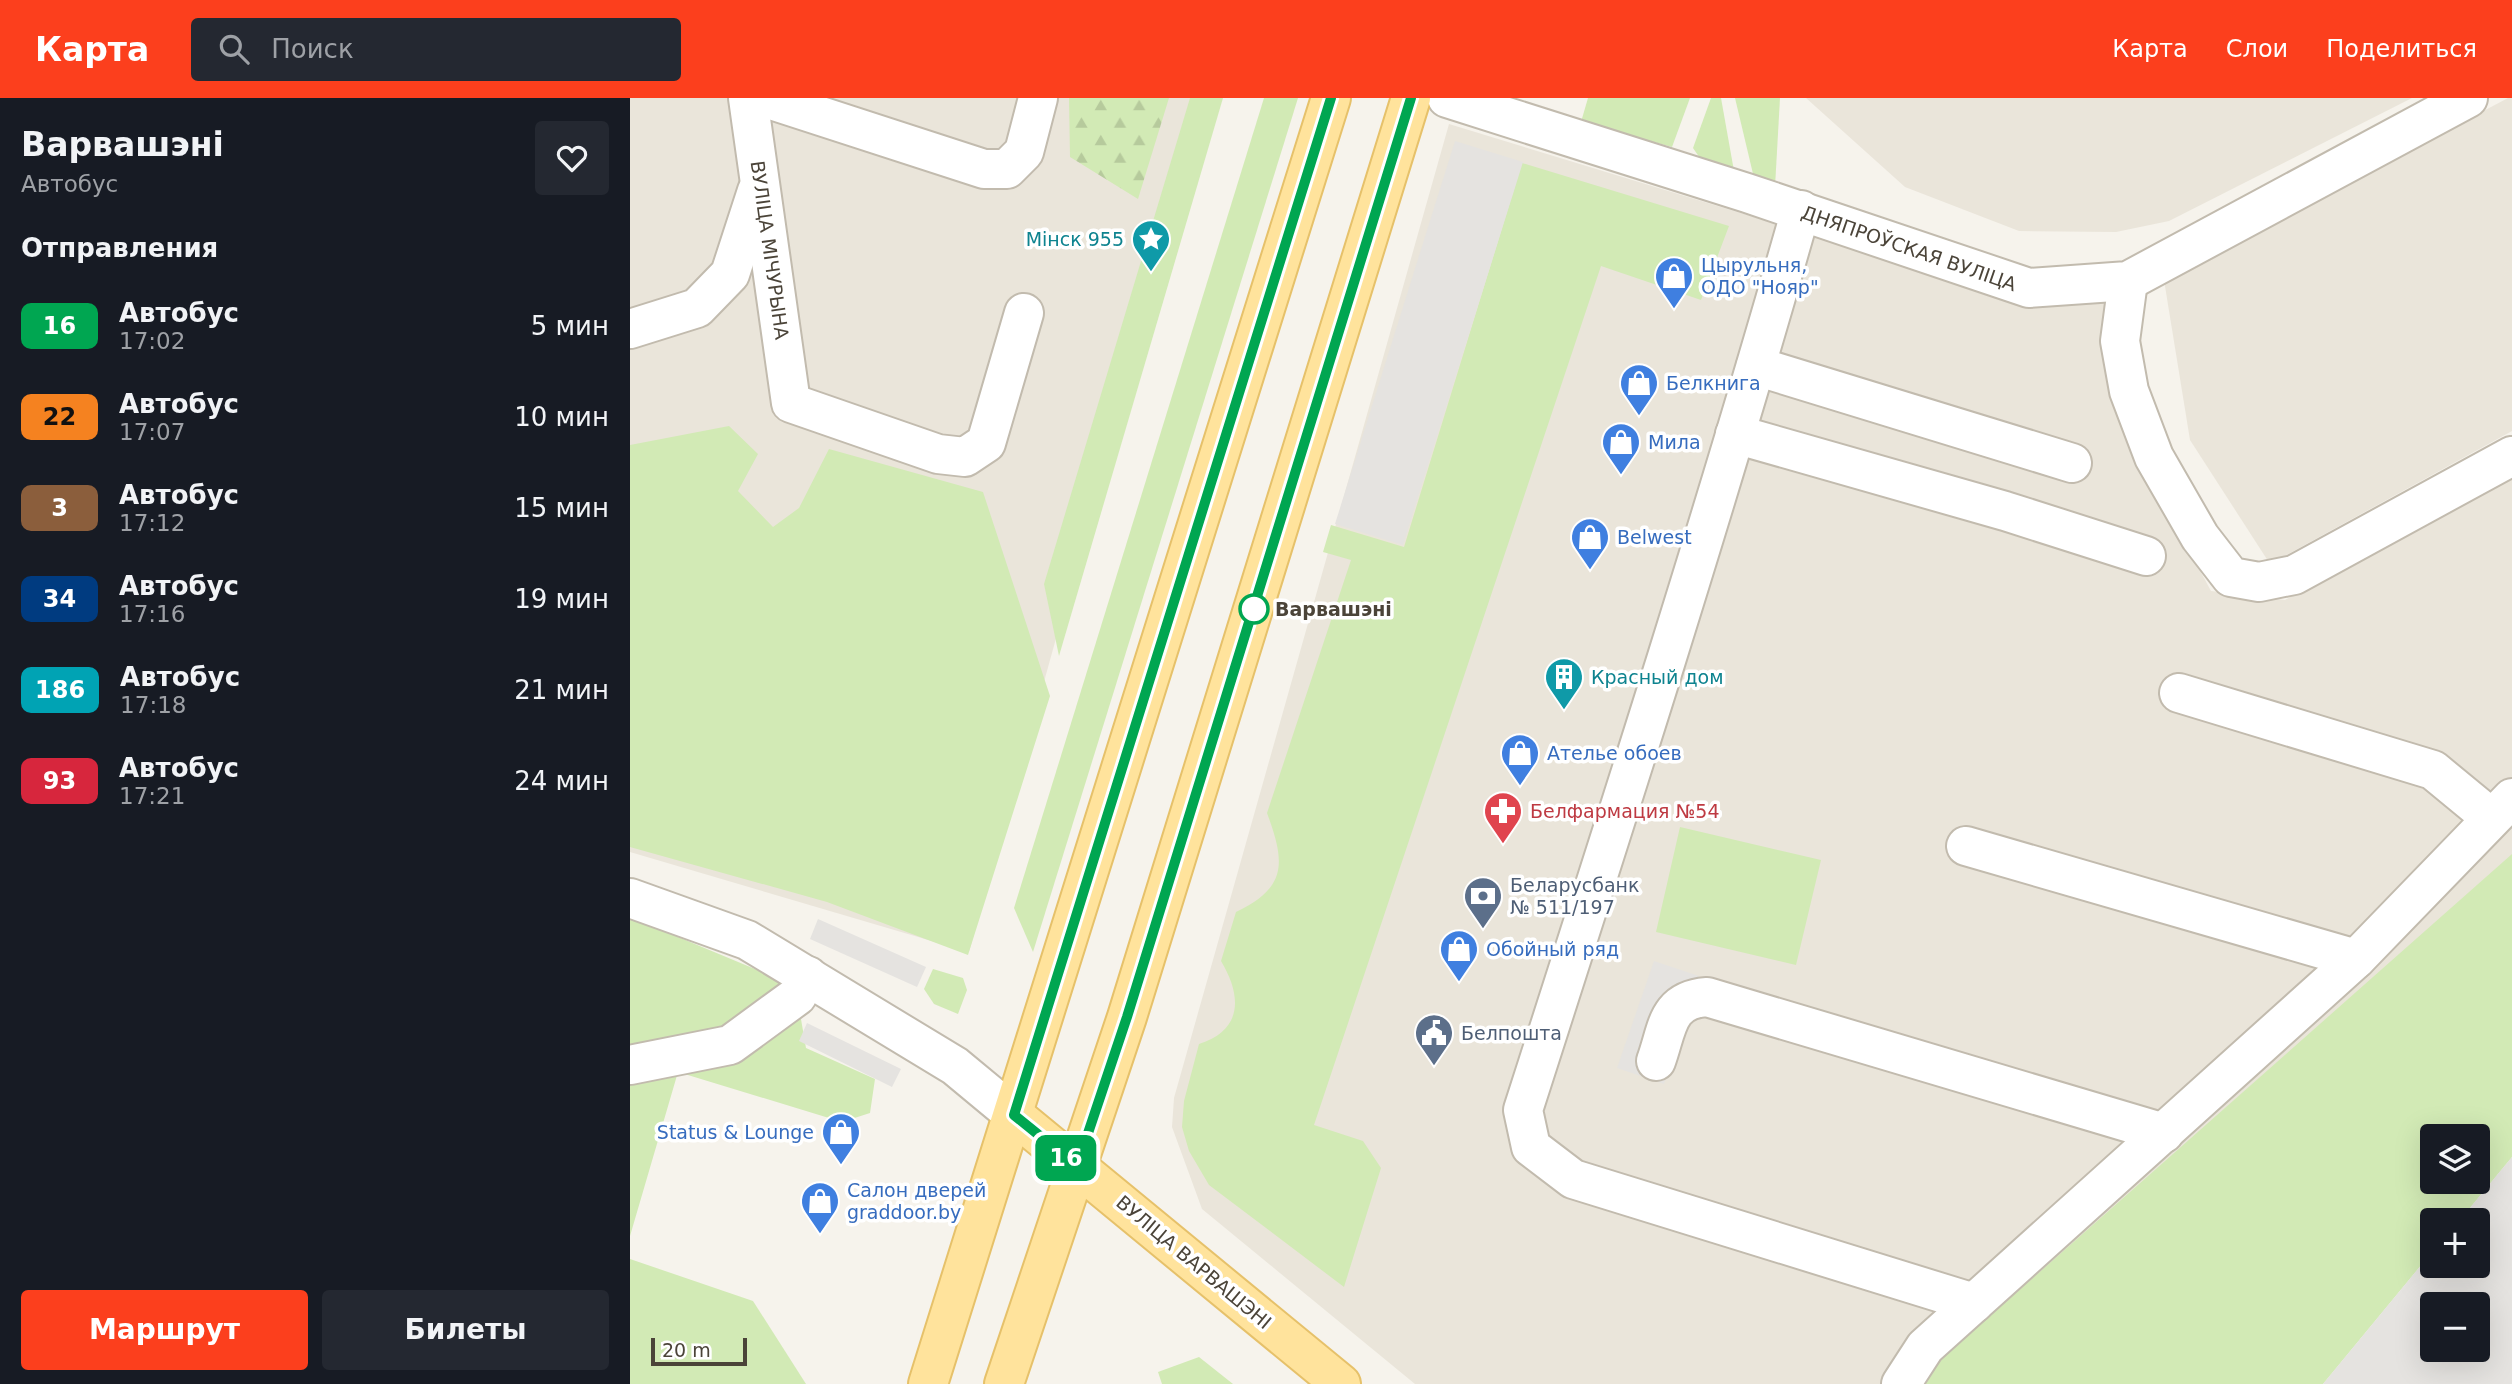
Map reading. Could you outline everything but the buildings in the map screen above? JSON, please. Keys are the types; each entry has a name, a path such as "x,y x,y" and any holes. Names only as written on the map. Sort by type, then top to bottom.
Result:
{"main road":[{"path":"928,1384 1331,98"},
{"path":"1004,1384 1127,1017 1411,98"},
{"name":"ВУЛІЦА ВАРВАШЭНІ","path":"1014,1115 1341,1384"}],"street":[{"name":"ВУЛІЦА МІЧУРЫНА","path":"748,98 791,403 938,454 965,457 986,443 1024,313"},
{"path":"765,98 984,169 1007,169 1024,152 1038,98"},
{"name":"ДНЯПРОЎСКАЯ ВУЛІЦА","path":"1447,98 1500,106 2029,288 2128,281 2468,98"},
{"path":"630,329 697,308 730,274 760,182"},
{"path":"1801,210 1630,777 1523,1110 1531,1147 1573,1179 1974,1303"},
{"path":"2128,281 2120,341 2129,391 2154,457 2200,537 2231,577 2259,582 2294,575 2512,456"},
{"path":"1756,366 2072,463"},
{"path":"1735,434 2005,511 2146,556"},
{"path":"1901,1384 1924,1347 2357,959 2501,808 2433,769 2179,692"},
{"path":"1966,846 2357,959"},
{"path":"630,898 747,940 955,1066 1014,1115"},
{"path":"630,1065 730,1045 797,996 808,976"},
{"path":"1656,1061 1676,1006 1690,998 1707,997 2164,1133"}],"shaded area":[{"path":"630,98 1206,98 969,952 630,852"},
{"path":"1806,98 2412,98 2169,221 2116,232 2019,231 1905,187"},
{"path":"2512,98 2512,431 2270,564 2190,440 2164,280"},
{"path":"1449,124 2039,304 2114,295 2126,433 2211,591 2285,600 2512,477 2512,864 1937,1384 1415,1384 1202,1209 1172,1127 1174,1098"},
{"path":"1455,141 1523,162 1403,545 1335,524"},
{"path":"818,919 926,967 917,987 810,939"},
{"path":"1654,961 1699,976 1664,1084 1617,1068"},
{"path":"807,1023 901,1069 892,1087 799,1041"},
{"path":"2512,1157 2512,1384 2323,1384 2420,1267 2420,1278 2490,1278 2490,1208 2470,1208 2481,1194 2490,1194 2490,1184"}],"green space":[{"path":"1069,98 1169,98 1138,199 1070,157"},
{"path":"1190,98 1223,98 1059,656 1044,584"},
{"path":"1264,98 1298,98 1033,952 1014,908"},
{"path":"1588,98 1690,98 1672,147 1581,122"},
{"path":"1711,98 1721,98 1734,171 1702,161 1693,148"},
{"path":"1735,98 1780,98 1775,187 1754,178"},
{"path":"1522,163 1729,226 1701,300 1601,266 1314,1125 1363,1141 1381,1168 1344,1287 1209,1185 1189,1151 1182,1127 1184,1101 1199,1044 1213,1038 1231,1021 1235,999 1233,987 1221,961 1236,912 1265,893 1278,872 1277,846 1267,813 1351,560 1323,552 1331,525 1404,547"},
{"path":"729,426 758,454 738,491 773,527 799,508 829,449 983,492 1050,696 968,955 827,902 630,847 630,445"},
{"path":"1680,827 1821,860 1796,965 1656,932"},
{"path":"2512,854 2512,1157 2490,1184 2490,1124 2420,1124 2420,1194 2481,1194 2470,1208 2420,1208 2420,1267 2323,1384 1913,1384"},
{"path":"630,917 779,979 797,996 806,1048 875,1079 870,1113 842,1122 678,1072 630,1236"},
{"path":"933,969 963,978 967,990 958,1014 934,1004 924,989"},
{"path":"630,1259 753,1301 806,1384 630,1384"},
{"path":"1199,1357 1233,1384 1162,1384 1158,1372"}],"bus line":[{"name":"16","path":"1331,98 1014,1115 1077,1166 1127,1017 1411,98"}],"place":[{"name":"Мінск 955","path":"1151,273"},
{"name":"Цырульня, ОДО \"Нояр\"","path":"1674,310"},
{"name":"Белкнига","path":"1639,417"},
{"name":"Мила","path":"1621,476"},
{"name":"Belwest","path":"1590,571"},
{"name":"Варвашэні","path":"1254,609"},
{"name":"Красный дом","path":"1564,711"},
{"name":"Ателье обоев","path":"1520,787"},
{"name":"Белфармация №54","path":"1503,845"},
{"name":"Беларусбанк № 511/197","path":"1483,930"},
{"name":"Обойный ряд","path":"1459,983"},
{"name":"Белпошта","path":"1434,1067"},
{"name":"Status & Lounge","path":"841,1166"},
{"name":"Салон дверей graddoor.by","path":"820,1235"}]}
